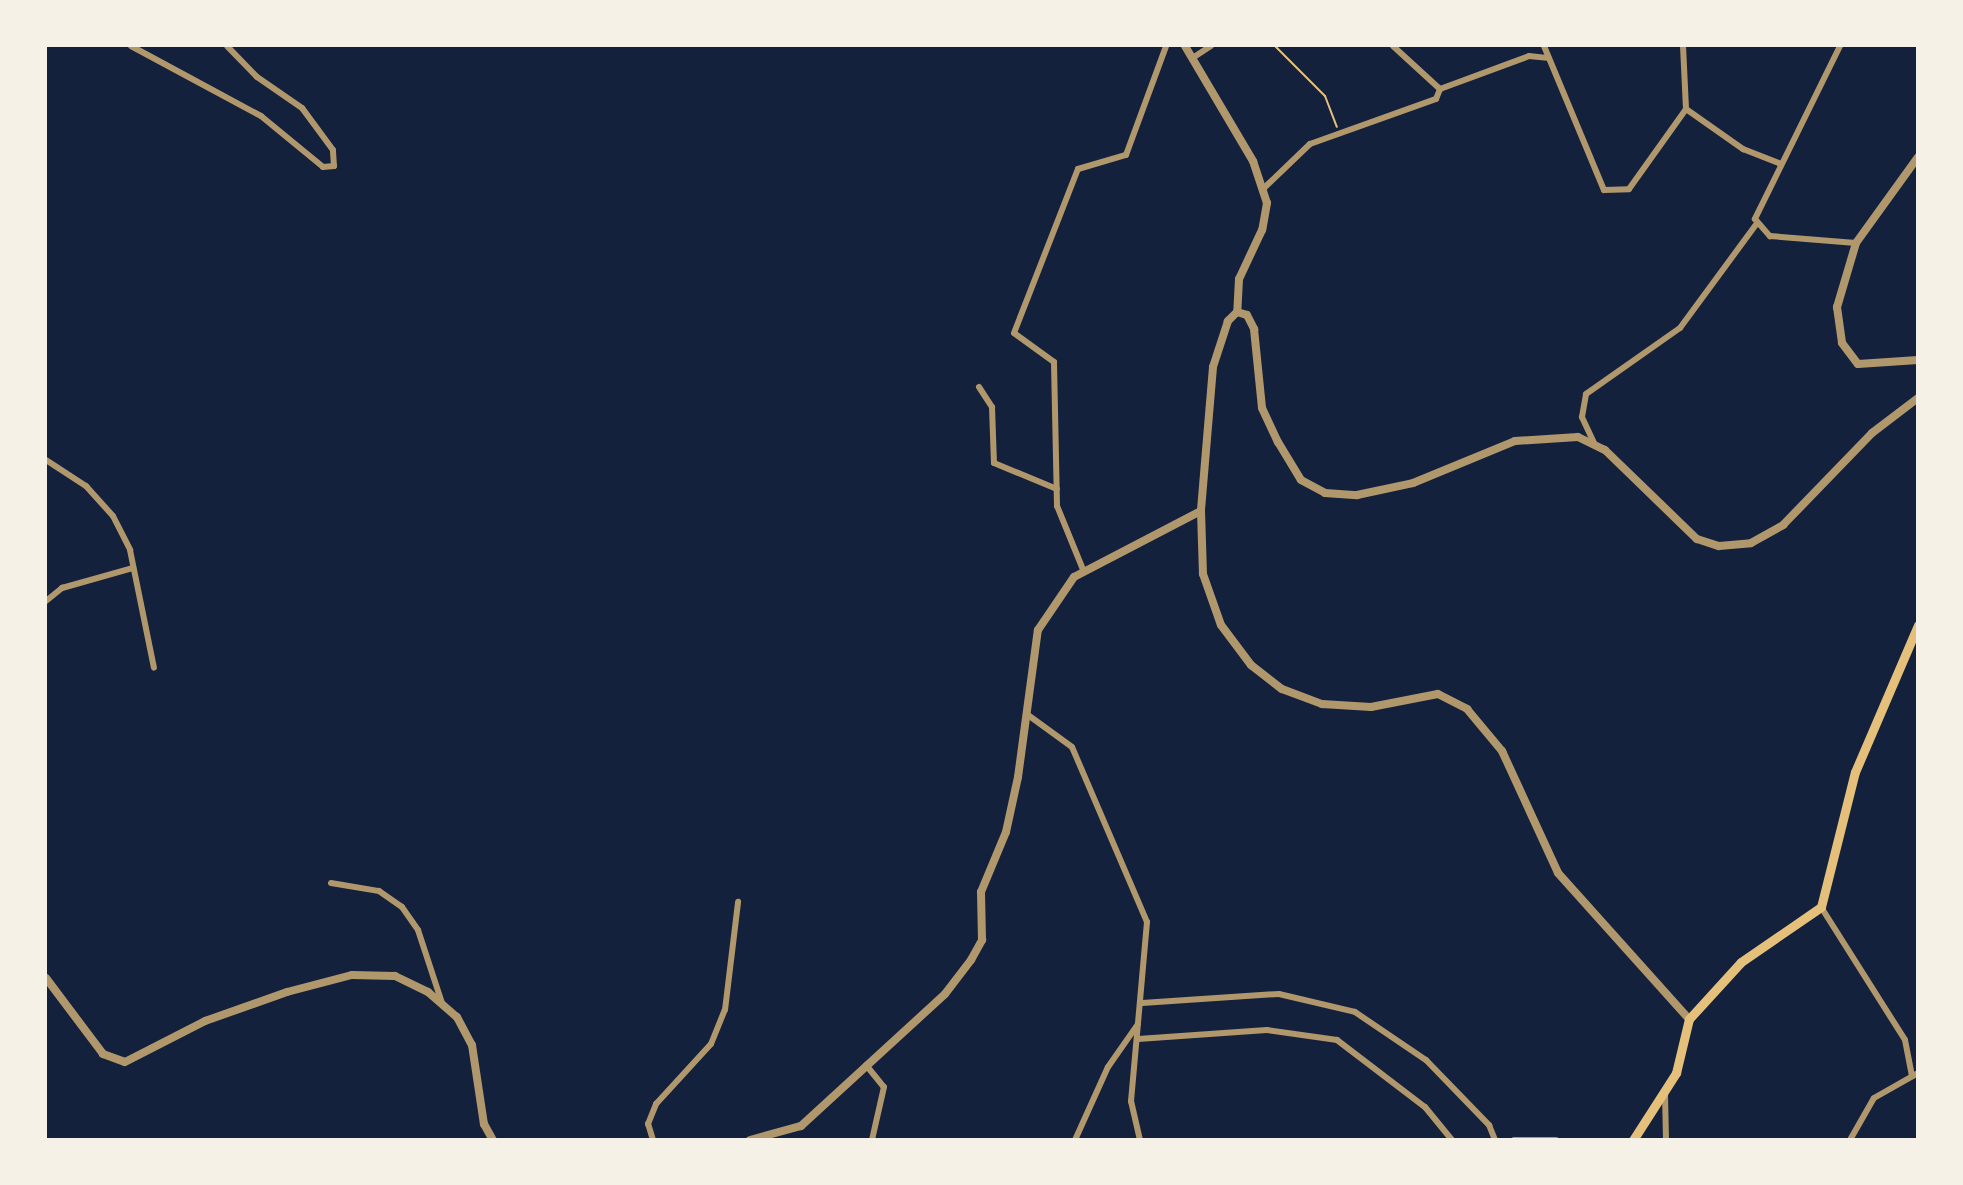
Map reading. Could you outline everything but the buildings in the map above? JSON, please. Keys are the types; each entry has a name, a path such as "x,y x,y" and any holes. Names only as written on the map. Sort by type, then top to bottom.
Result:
{"main road":[{"path":"1633,1139 1665,1087 1689,1019 1741,962 1821,907 1855,772 1917,625"}],"street":[{"path":"131,46 261,116 323,167 334,166 333,149 302,108 257,77 227,46"},
{"path":"1084,572 1057,489 1054,362 1014,333 1078,169 1126,155 1166,46"},
{"path":"1185,46 1194,57 1264,189 1262,230 1239,279 1237,312 1213,367 1200,512 1203,574 1221,625 1251,665 1282,689 1322,704 1371,707 1438,694 1467,709 1502,751 1558,873 1689,1019"},
{"path":"1194,57 1211,46"},
{"path":"1393,46 1440,89"},
{"path":"1544,46 1604,190 1629,189 1686,109 1683,46"},
{"path":"1595,445 1582,417 1586,394 1680,328 1757,223 1781,164 1840,46"},
{"path":"1264,189 1310,144 1436,99 1440,89 1529,56 1547,58"},
{"path":"1686,109 1743,149 1781,164"},
{"path":"1917,157 1856,243 1837,307 1842,343 1858,364 1917,360"},
{"path":"1757,223 1770,236 1856,243"},
{"path":"1237,312 1247,315 1254,329 1262,408 1278,442 1301,480 1325,493 1357,495 1413,482 1515,441 1578,437 1595,445 1697,539 1751,543 1783,525 1872,433 1917,398"},
{"path":"979,387 992,407 994,463 1057,489"},
{"path":"46,460 86,486 113,516 133,568 154,668"},
{"path":"750,1139 801,1126 945,994 982,940 981,892 1006,832 1028,715 1038,630 1084,572 1200,512"},
{"path":"46,601 62,589 133,568"},
{"path":"1028,715 1072,747 1109,822 1147,922 1142,1003 1131,1101 1140,1139"},
{"path":"331,883 379,891 402,907 418,930 443,1005 472,1045 484,1124 493,1139"},
{"path":"653,1139 648,1124 656,1104 710,1044 725,1010 738,902"},
{"path":"1821,907 1905,1040 1915,1074 1874,1098 1850,1139"},
{"path":"46,978 103,1054 125,1062 205,1021 352,975 395,976 443,1005"},
{"path":"1142,1003 1279,994 1355,1012 1426,1060 1489,1125 1495,1139"},
{"path":"1075,1139 1108,1066 1138,1024"},
{"path":"1138,1039 1267,1031 1338,1040 1425,1107 1452,1139"},
{"path":"866,1065 884,1087 872,1139"},
{"path":"1665,1087 1666,1139"},
{"path":"1514,1139 1556,1139"}],"path":[{"path":"1275,46 1325,96 1339,132"}]}
